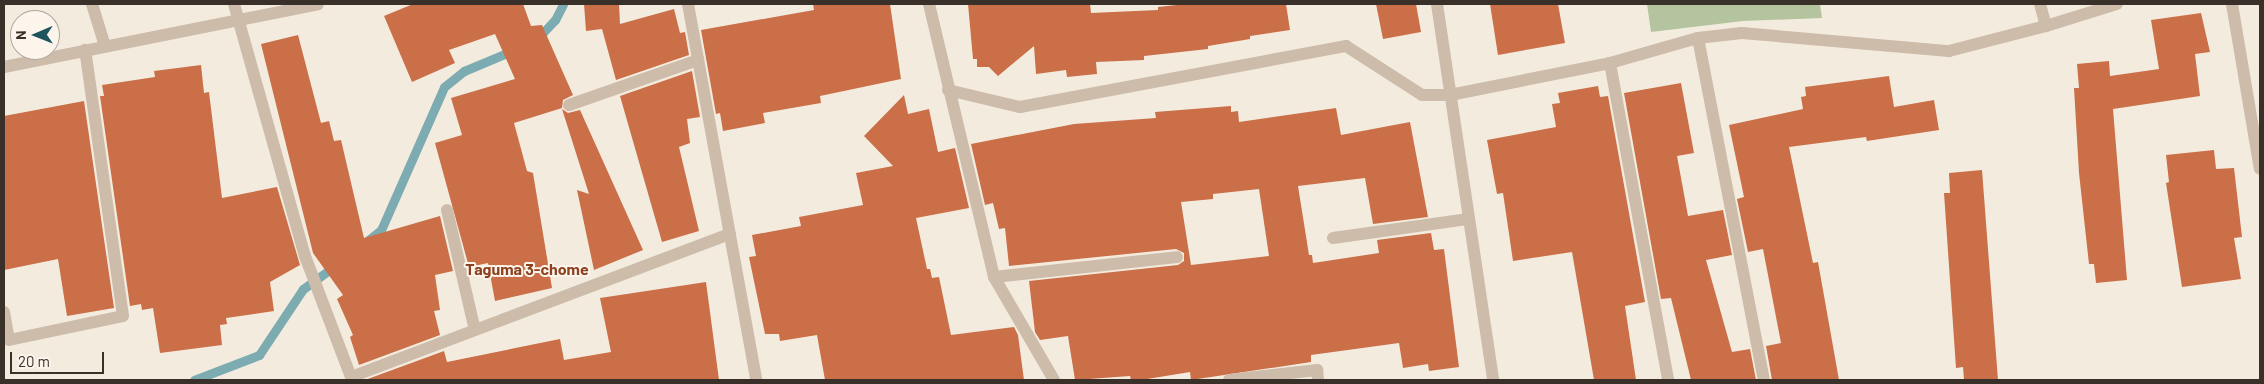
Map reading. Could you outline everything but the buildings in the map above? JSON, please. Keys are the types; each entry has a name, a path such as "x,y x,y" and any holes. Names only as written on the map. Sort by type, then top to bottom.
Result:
{"street":[{"path":"92,4 105,46"},
{"path":"234,4 305,256 352,379 730,234"},
{"path":"4,66 318,4"},
{"path":"688,4 756,380"},
{"path":"929,4 994,277 1054,380"},
{"path":"1437,4 1492,380"},
{"path":"2040,4 2046,26"},
{"path":"948,90 1020,107 1346,46 1422,95 1450,95 1610,63 1698,38 1742,32 1949,51 2046,26 2117,4"},
{"path":"2232,4 2260,169"},
{"path":"1698,38 1764,380"},
{"path":"4,312 9,340 123,316 85,50"},
{"path":"569,105 698,60"},
{"path":"1610,63 1668,380"},
{"path":"447,210 476,330"},
{"path":"1333,238 1468,219"},
{"path":"994,277 1176,257"},
{"path":"1230,380 1317,370 1318,380"}],"green space":[{"path":"1647,4 1820,4 1822,18 1743,21 1651,32"}],"waterway":[{"path":"537,39 555,20 563,4"},
{"path":"367,241 381,230 444,87 464,71 514,50"},
{"path":"194,380 259,355 303,289 335,266"}],"district":[{"name":"Taguma 3-chome","path":"527,269"}]}
